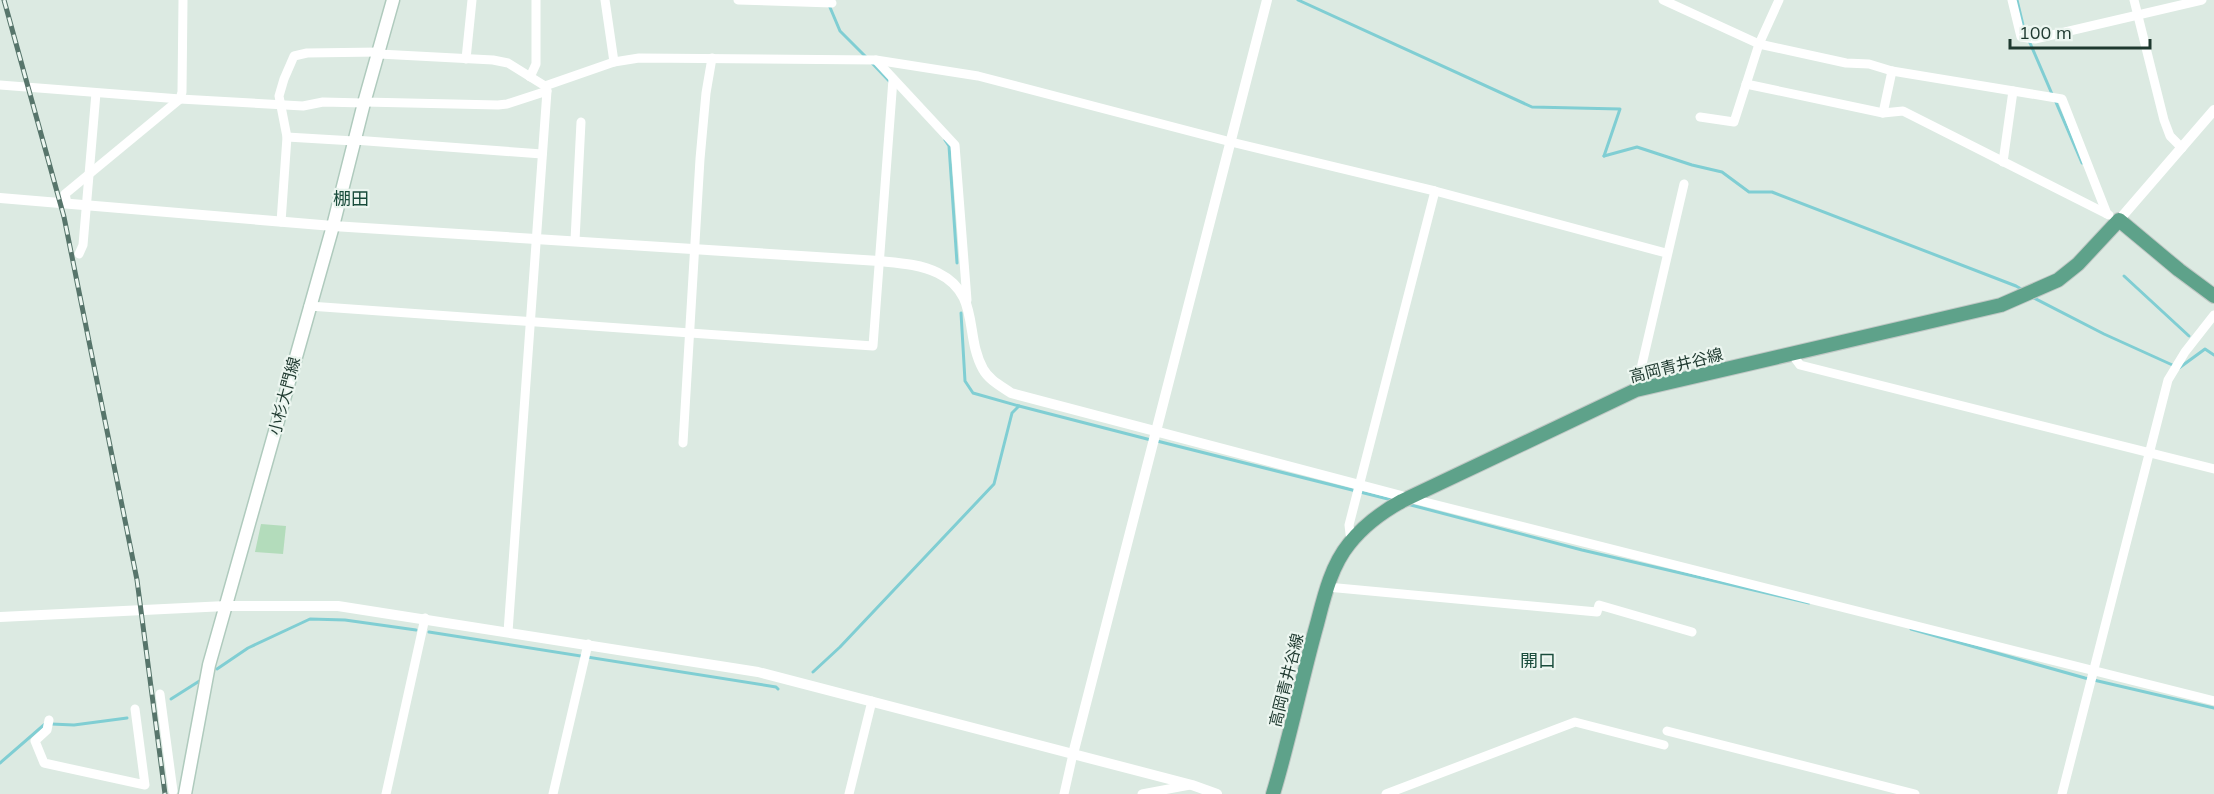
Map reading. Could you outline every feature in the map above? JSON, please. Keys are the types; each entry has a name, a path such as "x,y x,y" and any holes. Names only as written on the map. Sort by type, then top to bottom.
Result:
{"main road":[{"name":"小杉大門線","path":"183,793 209,664 333,226 364,102 393,0"},
{"path":"2113,217 2214,296"},
{"name":"高岡青井谷線","path":"1273,794 1327,587 1338,561 1351,542 1367,524 1386,510 1636,390 2001,305 2058,280 2078,264 2113,217"}],"street":[{"path":"67,203 64,194 180,99 183,0"},
{"path":"466,59 472,0"},
{"path":"530,77 536,64 536,0"},
{"path":"605,0 614,62"},
{"path":"738,0 832,3"},
{"path":"1064,794 1267,0"},
{"path":"1663,0 1759,44 1846,63 1869,64 1892,71 2062,99 2113,217"},
{"path":"1700,117 1734,122 1759,44 1779,0"},
{"path":"2012,0 2021,37 2035,39 2202,0"},
{"path":"2134,0 2164,120 2170,135 2182,148"},
{"path":"281,222 287,137 279,96 294,56 307,53 379,53 508,63 546,88"},
{"path":"0,85 303,106 323,102 498,105 507,104 614,62 639,58 876,60 978,76 1231,142 1435,191 1666,253"},
{"path":"682,443 706,93 712,58"},
{"path":"876,60 955,145 966,300 976,351 983,370 993,381 1011,393 1409,498 2214,701"},
{"path":"1883,113 1892,71"},
{"path":"309,306 873,346 893,79"},
{"path":"1746,84 1883,113 1903,111 2113,217"},
{"path":"508,632 546,88"},
{"path":"2003,162 2013,91"},
{"path":"79,254 83,245 96,93"},
{"path":"2113,217 2182,148 2214,110"},
{"path":"575,240 582,122"},
{"path":"287,137 542,154"},
{"path":"1636,390 1666,253 1684,184"},
{"path":"1351,542 1348,525 1435,191"},
{"path":"0,198 333,226 879,261 920,266 938,273 955,284 966,300"},
{"path":"2062,794 2168,380 2185,352 2214,315"},
{"path":"1792,354 1800,365 2214,469"},
{"path":"1327,587 1597,612 1599,605 1692,632"},
{"path":"0,617 226,606 338,606 424,618 758,672 1192,785 1217,794"},
{"path":"386,794 424,618"},
{"path":"553,794 588,644"},
{"path":"160,694 183,793"},
{"path":"849,794 872,701"},
{"path":"49,720 47,730 35,741 44,764 145,785 135,709"},
{"path":"1386,794 1575,722 1664,745"},
{"path":"1667,731 1915,794"},
{"path":"1143,794 1192,785"}],"green space":[{"path":"261,524 286,526 283,554 255,552"}],"waterway":[{"path":"1298,0 1532,107 1620,109 1604,156"},
{"path":"2017,0 2024,29 2052,94"},
{"path":"829,5 840,31 866,57"},
{"path":"871,62 891,83"},
{"path":"2055,100 2082,163"},
{"path":"945,140 949,146 957,263"},
{"path":"1604,156 1637,147 1722,172 1749,192 1772,192 2023,290"},
{"path":"2124,276 2189,336"},
{"path":"2030,296 2104,334 2179,368 2205,349 2214,355"},
{"path":"961,313 965,381 973,393 1019,406"},
{"path":"813,672 840,647 994,484 1012,413 1019,406 1151,440"},
{"path":"1157,441 1392,500"},
{"path":"1407,504 1582,550 1809,603"},
{"path":"217,669 248,648 310,619 345,620 416,630"},
{"path":"1911,629 2085,678 2214,708"},
{"path":"429,632 778,689"},
{"path":"171,699 201,680"},
{"path":"51,724 74,725 127,718"},
{"path":"0,763 45,724"}],"railway":[{"path":"4,0 64,217 137,580 165,794"}],"district":[{"name":"棚田","path":"351,198"},
{"name":"開口","path":"1538,660"}]}
